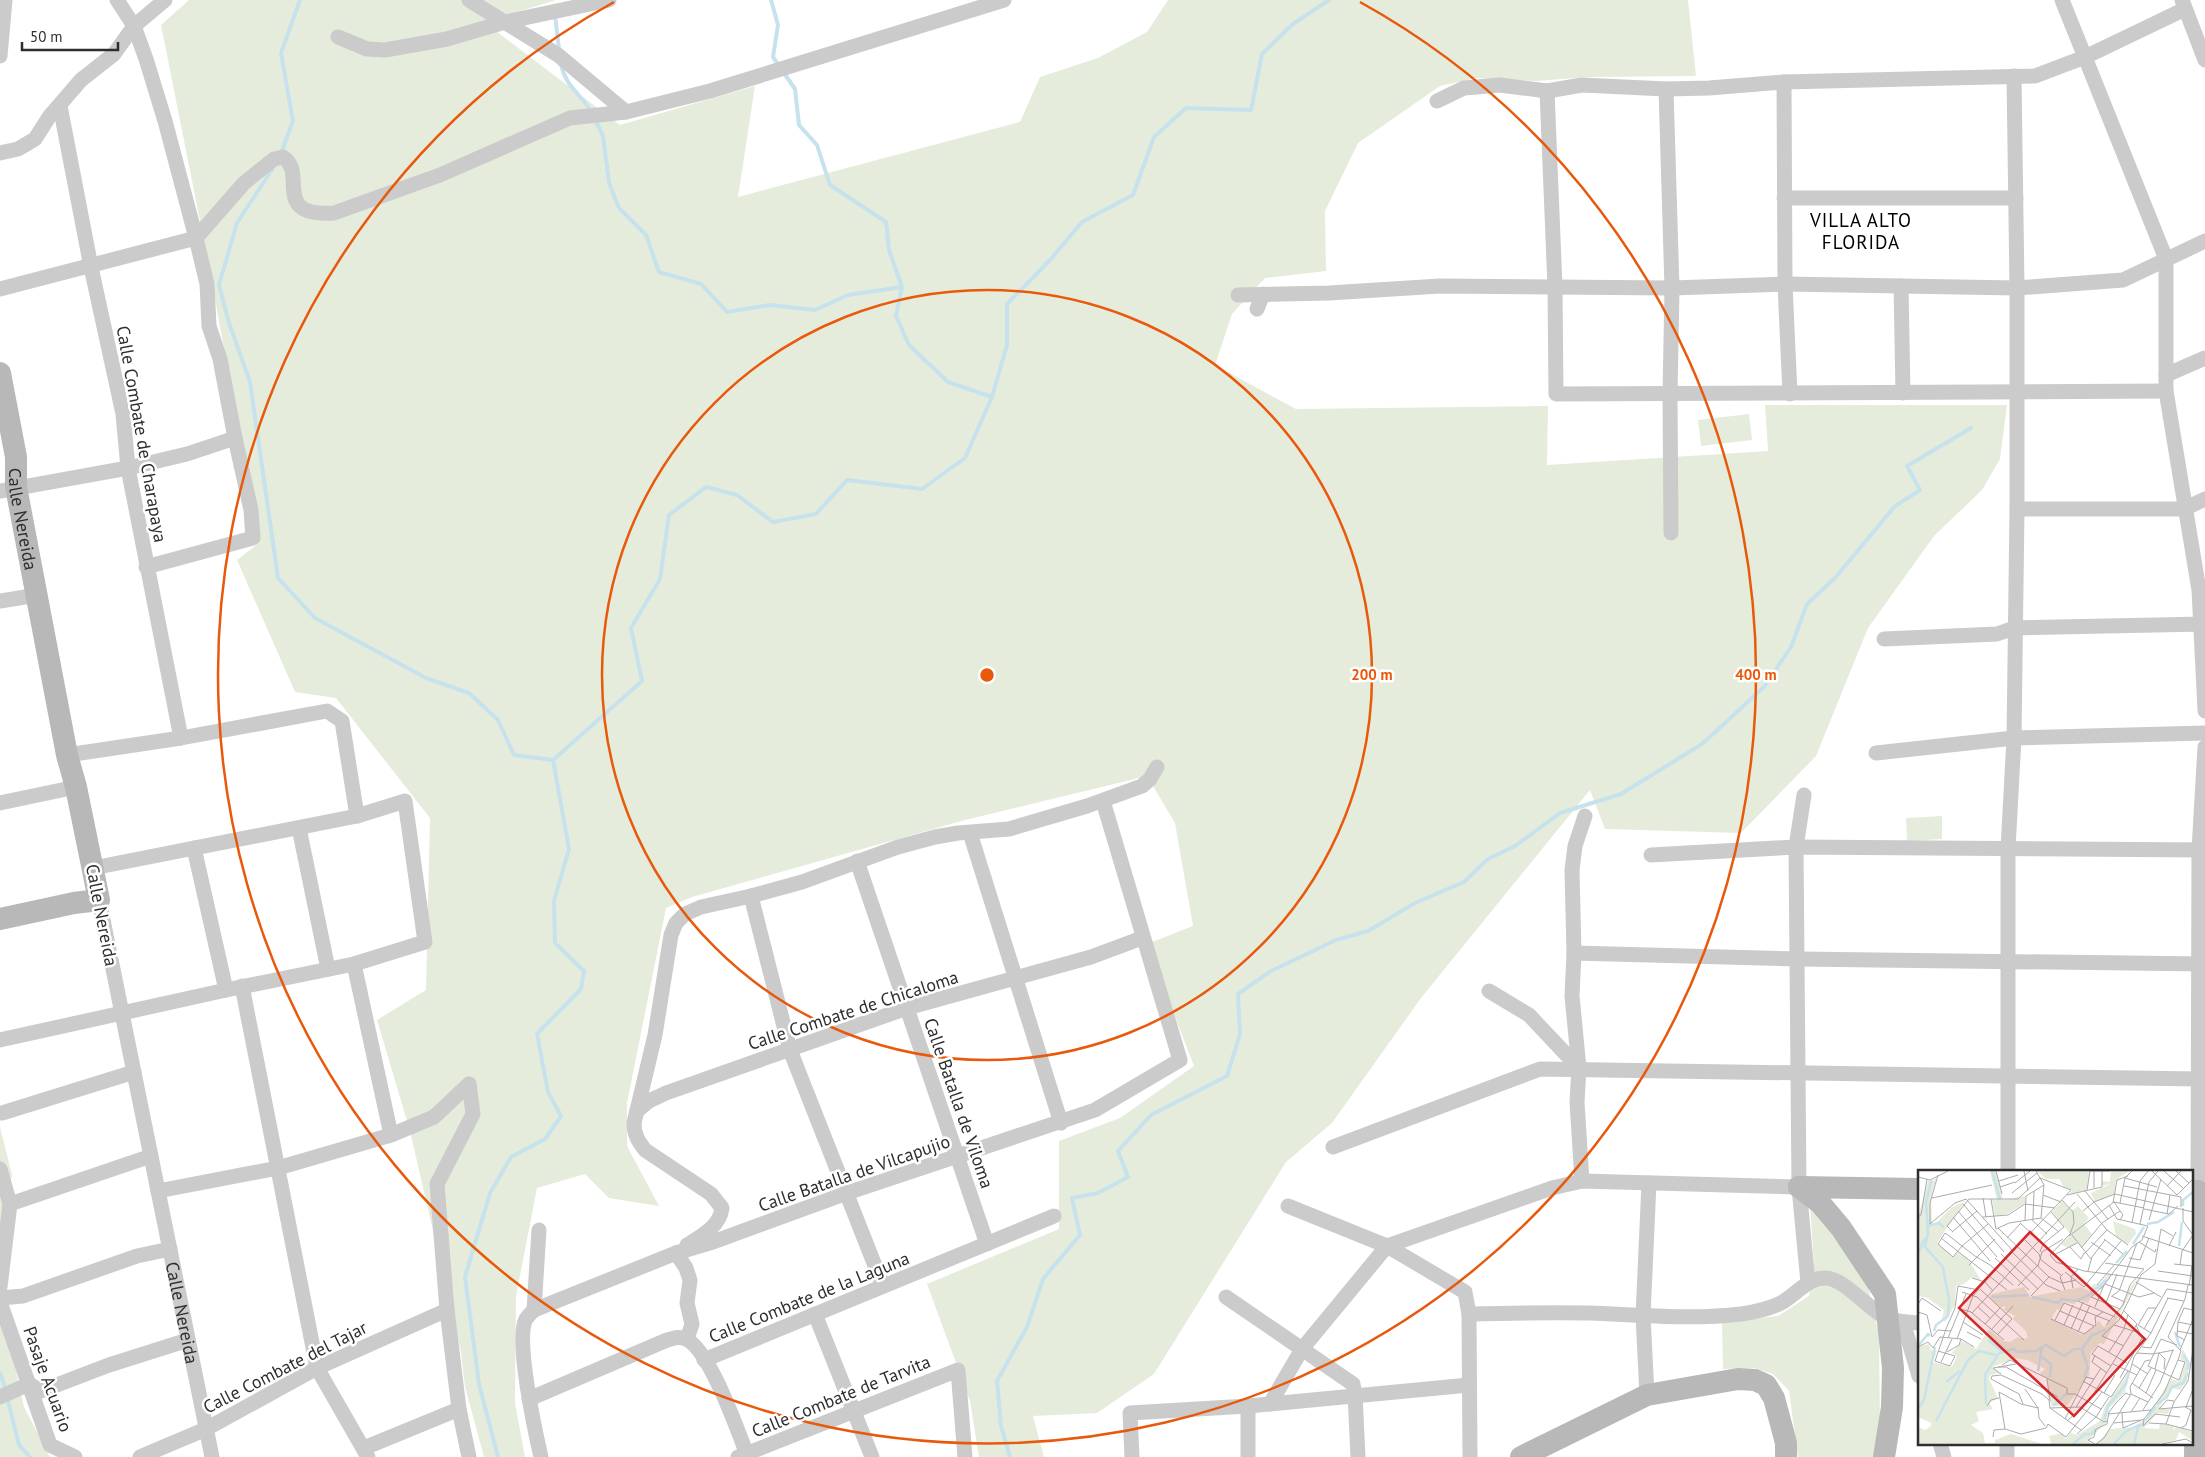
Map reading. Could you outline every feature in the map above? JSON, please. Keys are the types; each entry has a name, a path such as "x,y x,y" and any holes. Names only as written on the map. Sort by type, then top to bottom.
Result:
{"street":[{"path":"0,56 4,0"},
{"path":"117,0 134,26 165,121 196,238 207,284 209,326 220,359 251,510 253,538 146,567"},
{"path":"0,153 18,148 35,139 49,117 81,80 114,54 134,26 165,0"},
{"path":"469,0 558,55 626,112"},
{"path":"0,289 91,267 196,238 244,183 274,160 283,157 288,160 292,167 292,190 296,201 304,209 316,214 334,213 440,175 570,118 626,112 710,92 1004,0"},
{"path":"2062,0 2166,259 2166,391 2203,624 2205,712"},
{"path":"338,38 367,49 386,50 447,39 505,22 602,1"},
{"path":"1437,101 1464,88 1500,85 1547,91 1582,85 1666,89 1709,88 1784,82 2035,76 2085,57 2184,4 2205,60"},
{"path":"2008,1170 2008,849 2014,738 2017,393 2014,76"},
{"path":"1784,82 1785,284 1790,394"},
{"path":"1666,89 1672,288 1670,394 1671,533"},
{"path":"1547,91 1555,287 1556,394 2166,391"},
{"name":"Calle Combate de Charapaya","path":"60,106 91,267 123,414 128,468 180,738"},
{"path":"1784,198 2016,198"},
{"path":"1238,294 1329,293 1440,286 1672,288 1785,284 2017,288 2122,280 2205,241"},
{"path":"1901,286 1903,393"},
{"path":"1257,310 1263,294"},
{"path":"2166,376 2205,358"},
{"name":"Calle Nereida","path":"0,373 16,457 8,489 37,595 67,755 76,787 93,868 212,1457"},
{"path":"8,489 128,468 187,454 235,438"},
{"path":"2016,509 2184,509 2205,500"},
{"path":"0,601 37,595"},
{"path":"1884,639 1997,634 2014,628 2203,624"},
{"path":"67,755 180,738 326,710 342,721 357,816"},
{"path":"1876,753 2014,738 2205,733"},
{"path":"2195,1457 2198,1191 2202,1099 2199,1079 2205,747"},
{"path":"686,1340 692,1324 687,1303 690,1280 686,1268 676,1253 713,1226 721,1217 722,1208 711,1194 645,1150 634,1132 637,1111 655,1035 671,935 676,924 685,914 701,907 802,882 857,861 934,837 1009,830 1103,801 1142,786 1150,779 1157,767"},
{"path":"0,803 76,787"},
{"path":"1804,795 1796,847 1799,959 1799,1187 1808,1283"},
{"path":"0,1040 242,986 354,964 425,942 405,801 357,816 93,868"},
{"path":"1103,801 1142,938"},
{"path":"1582,1181 1577,1102 1579,1068 1572,996 1574,953 1572,870 1575,846 1586,816"},
{"path":"299,828 328,969"},
{"path":"970,833 1061,1122"},
{"path":"1651,855 1796,847 2202,850"},
{"path":"194,848 226,990"},
{"name":"Calle Batalla de Viloma","path":"857,861 987,1244"},
{"path":"751,896 790,1050 883,1286"},
{"path":"0,919 74,902 99,900"},
{"name":"Calle Combate de Chicaloma","path":"637,1111 648,1101 666,1093 907,1008 1016,979 1142,938"},
{"name":"Calle Batalla de Vilcapujio","path":"534,1310 676,1253 713,1242 847,1193 1095,1110 1180,1060 1142,938"},
{"path":"1574,953 1799,959 2202,964"},
{"path":"354,964 391,1135"},
{"path":"242,986 317,1368 366,1452 459,1409"},
{"path":"1489,991 1529,1015 1579,1068"},
{"path":"1333,1147 1540,1068 2199,1079"},
{"path":"0,1113 134,1072"},
{"path":"158,1191 278,1168 391,1135 434,1117 470,1084 473,1114 437,1184 447,1310 459,1409 468,1457"},
{"path":"10,1204 151,1156"},
{"path":"0,1169 10,1204 0,1287"},
{"path":"1270,1404 1302,1349 1387,1246 1552,1188 1582,1181 1918,1189"},
{"path":"1647,1395 1643,1316 1649,1183"},
{"path":"1799,1187 1820,1203 1842,1228 1885,1294 1918,1374"},
{"path":"1288,1206 1387,1246 1465,1292 1469,1314 1470,1457"},
{"name":"Calle Combate de la Laguna","path":"529,1399 678,1337 694,1345 704,1360 1054,1216"},
{"path":"538,1230 534,1310 526,1319 523,1330 529,1399 541,1457"},
{"path":"0,1298 30,1294 138,1256 170,1249"},
{"path":"1469,1314 1591,1313 1643,1316 1728,1316 1756,1312 1779,1304 1794,1295 1808,1283 1822,1278 1829,1278 1842,1284 1868,1307 1895,1320 1918,1323"},
{"path":"1226,1297 1353,1384 1358,1457"},
{"name":"Pasaje Acuario","path":"0,1302 50,1445 74,1457"},
{"name":"Calle Combate del Tajar","path":"140,1457 206,1429 317,1368 447,1310"},
{"path":"814,1314 872,1457"},
{"path":"1884,1457 1892,1407 1895,1320"},
{"path":"0,1397 29,1384 41,1391 46,1390 109,1365 188,1340"},
{"path":"704,1360 724,1397 745,1456"},
{"name":"Calle Combate de Tarvita","path":"745,1456 958,1370 965,1457"},
{"path":"1522,1457 1647,1395 1738,1380 1755,1380 1766,1385 1774,1398 1786,1443 1786,1457"},
{"path":"1132,1457 1130,1413 1248,1406 1355,1394 1470,1385"},
{"path":"1248,1406 1248,1457"},
{"path":"1940,1444 1944,1457"},
{"path":"2007,1444 2007,1457"}],"green space":[{"path":"189,0 556,0 484,22 620,125 755,86 738,197 1020,122 1040,77 1098,58 1147,32 1168,0 1688,0 1696,76 1588,77 1536,81 1477,78 1440,86 1358,143 1325,211 1326,271 1265,278 1232,314 1215,365 1296,409 1548,406 1547,465 1768,451 1765,405 2007,405 2000,459 1982,490 1934,536 1868,628 1816,756 1741,833 1605,829 1590,790 1421,998 1332,1123 1286,1162 1154,1374 1097,1413 1033,1416 1044,1457 979,1457 970,1401 927,1284 1059,1229 1059,1141 1120,1118 1194,1066 1147,944 1193,926 1175,823 1147,776 965,820 692,897 666,908 627,1103 627,1146 659,1206 609,1198 585,1174 537,1188 516,1296 515,1403 525,1457 484,1457 465,1387 461,1352 410,1131 377,1020 426,990 430,818 336,698 295,692 237,560 259,543 210,271 161,25"},
{"path":"1749,414 1752,440 1701,446 1698,420"},
{"path":"1942,816 1942,839 1907,841 1906,818"},
{"path":"0,1127 12,1175 0,1228"},
{"path":"1810,1204 1867,1281 1879,1335 1880,1425 1874,1457 1798,1457 1789,1391 1773,1374 1754,1368 1723,1369 1722,1322 1778,1316 1809,1296 1814,1265"},
{"path":"0,1299 24,1407 50,1457 0,1457"}],"waterway":[{"path":"281,153 293,121 281,53 300,0"},
{"path":"771,0 778,25 773,57 780,67"},
{"path":"498,1457 479,1384 465,1277 490,1193 511,1157 545,1139 561,1116 548,1092 537,1034 581,989 584,971 555,943 554,901 569,849 553,760 642,681 631,628 660,579 669,515 706,487 737,495 773,522 816,514 847,480 922,489 965,458 992,397 1007,345 1007,304 1050,260 1082,222 1133,195 1154,137 1186,108 1251,110 1262,54 1293,24 1329,0"},
{"path":"555,15 559,50"},
{"path":"561,64 566,79 591,112"},
{"path":"784,73 795,89 799,125 817,145 830,185 886,222 889,250 902,287 896,316 909,345 948,382 992,397"},
{"path":"594,118 603,136 609,183 619,208 646,235 659,272 701,284 727,312 770,305 815,310 848,295 902,287"},
{"path":"273,168 237,223 219,285 229,323 250,382 278,578 315,618 426,678 469,693 498,720 514,755 553,760"},
{"path":"1010,1457 1001,1426 997,1381 1027,1327 1043,1279 1080,1235 1072,1198 1098,1193 1128,1177 1118,1151 1151,1115 1227,1076 1240,1034 1238,994 1271,971 1336,940 1368,931 1415,903 1464,882 1488,859 1515,846 1560,813 1621,794 1702,744 1764,687 1791,647 1807,604 1835,578 1895,506 1920,490 1907,466 1971,428"},
{"path":"0,1373 5,1387"},
{"path":"8,1401 19,1445 30,1457"}],"district":[{"name":"VILLA ALTO FLORIDA","path":"1861,231"}]}
